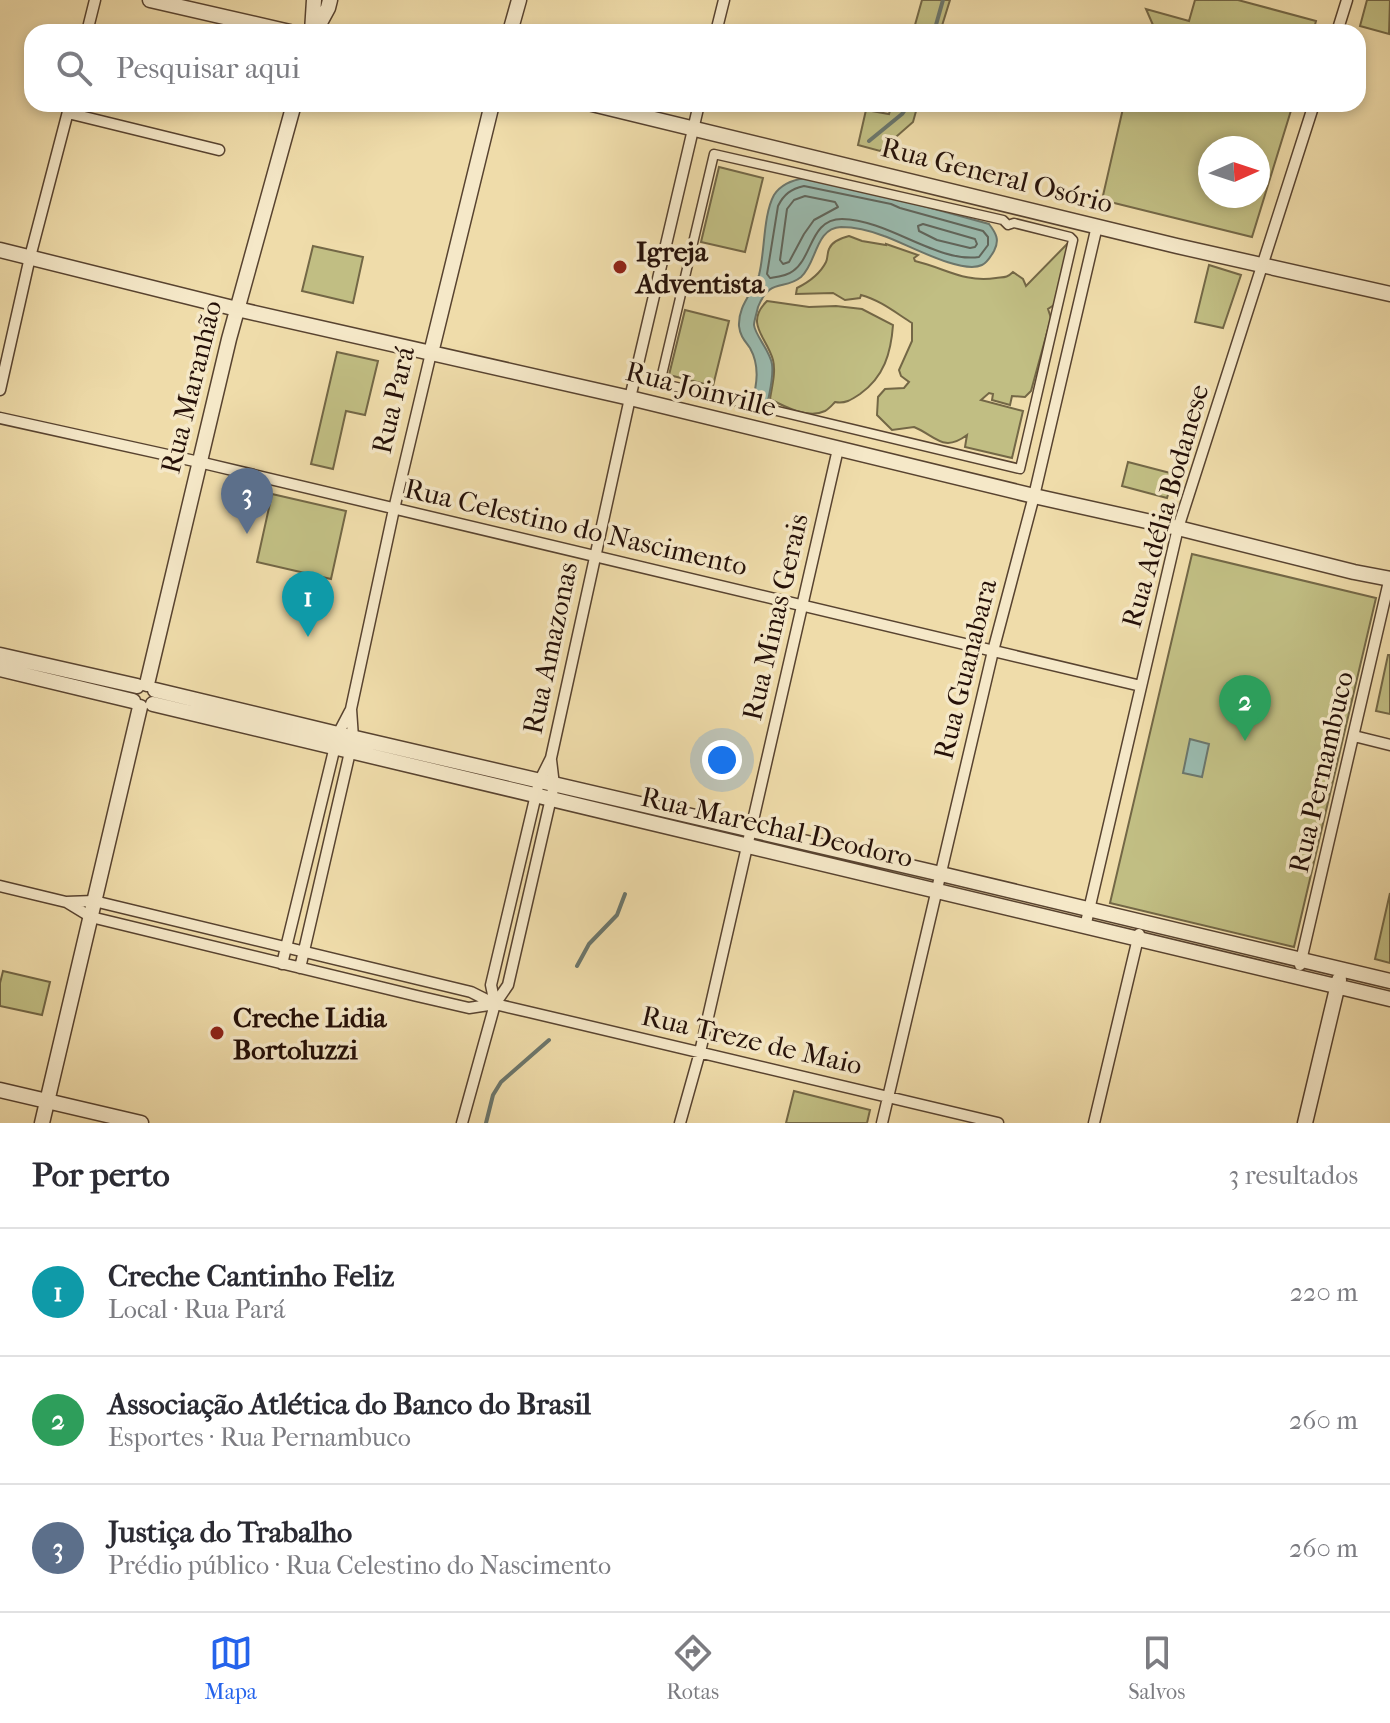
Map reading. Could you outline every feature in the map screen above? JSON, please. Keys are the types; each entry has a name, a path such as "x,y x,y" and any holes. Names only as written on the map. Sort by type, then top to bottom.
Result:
{"street":[{"path":"89,24 95,0"},
{"path":"150,0 255,24"},
{"path":"314,0 314,24"},
{"path":"319,24 330,0"},
{"path":"512,24 519,0"},
{"path":"718,24 724,0"},
{"path":"1340,24 1347,0"},
{"path":"0,390 30,257 68,112"},
{"path":"83,112 219,150"},
{"name":"Rua Maranhão","path":"42,1123 199,462 237,309 292,112"},
{"name":"Rua Pará","path":"300,968 351,745 351,709 394,509 490,112"},
{"name":"Rua General Osório","path":"626,112 1177,246 1390,294"},
{"name":"Rua Amazonas","path":"551,758 697,112"},
{"name":"Rua Adélia Bodanese","path":"1085,927 1178,528 1312,112"},
{"path":"714,154 1003,220 1008,225 1014,223 1073,240 1020,469 660,383 714,154"},
{"name":"Rua Guanabara","path":"882,1123 1097,226"},
{"name":"Rua Joinville","path":"0,250 237,309 630,398 1354,572 1390,578"},
{"name":"Rua Celestino do Nascimento","path":"0,418 199,462 1141,686"},
{"name":"Rua Minas Gerais","path":"680,1123 700,1052 838,449"},
{"name":"Rua Pernambuco","path":"1297,977 1390,578"},
{"name":"Rua Marechal Deodoro","path":"0,655 10,667 144,695 553,792 673,821 747,846 1390,999"},
{"name":"Rua Pará","path":"282,964 336,741 351,709"},
{"path":"1354,736 1390,745"},
{"path":"495,1004 491,985 537,789 551,758"},
{"path":"462,1123 495,1004 508,985 553,792 551,758"},
{"name":"Rua Marechal Deodoro","path":"673,821 751,831 1390,981"},
{"path":"316,824 333,827"},
{"path":"821,864 824,848"},
{"path":"874,877 877,860"},
{"path":"518,868 534,872"},
{"path":"304,874 321,879"},
{"name":"Rua Treze de Maio","path":"0,886 66,902 94,901 471,992 495,1004 998,1123"},
{"path":"1009,909 1013,892"},
{"name":"Rua Treze de Maio","path":"66,902 91,917 282,964 469,1008 495,1004"},
{"path":"506,920 522,924"},
{"path":"1094,1123 1142,923"},
{"path":"200,944 203,927"},
{"path":"1223,959 1226,943"},
{"path":"362,983 366,966"},
{"path":"1305,1123 1342,970"},
{"path":"417,996 421,980"},
{"path":"0,1090 141,1123"}],"shaded area":[{"path":"922,0 950,0 942,24 915,24"},
{"path":"1195,0 1238,0 1316,21 1315,24 1153,24 1146,9 1189,21"},
{"path":"1367,0 1390,0 1389,34 1361,24"},
{"path":"866,112 916,112 913,122 880,151 858,145"},
{"path":"1122,112 1291,112 1270,179 1270,136 1198,136 1198,208 1261,208 1252,237 1102,200"},
{"path":"719,167 763,178 745,252 701,242"},
{"path":"849,236 918,255 915,261 964,277 996,278 1013,272 1023,279 1026,286 1069,242 1054,305 1048,309 1051,318 1031,391 1025,397 1012,396 1010,405 992,400 993,394 989,393 981,400 1023,411 1012,458 965,447 967,435 945,443 914,427 892,430 877,415 878,397 885,389 904,388 909,382 899,370 912,341 912,323 881,303 861,295 860,298 845,300 833,293 796,294 797,288 824,266 832,244"},
{"path":"313,246 363,257 353,303 302,291"},
{"path":"1209,265 1241,275 1223,328 1195,322"},
{"path":"767,301 809,307 862,309 893,325 888,355 875,380 857,396 845,402 835,402 818,413 797,411 770,399 774,365 757,324 760,309"},
{"path":"685,310 729,321 713,386 669,375"},
{"path":"337,352 378,361 365,415 346,411 333,469 311,464"},
{"path":"1128,462 1174,474 1167,498 1122,486"},
{"path":"272,494 346,511 331,579 257,562"},
{"path":"1192,554 1376,598 1294,947 1110,903"},
{"path":"1390,655 1390,714 1376,711"},
{"path":"1390,893 1390,963 1375,959"},
{"path":"3,971 50,982 42,1015 0,1006"},
{"path":"794,1091 870,1110 867,1123 786,1123"}],"water":[{"path":"805,178 989,224 997,243 986,263 973,267 947,262 863,230 841,227 826,233 801,277 772,288 758,307 755,329 772,364 767,407 752,403 756,368 750,348 740,333 739,319 759,275 770,203 787,183"},
{"path":"1190,739 1209,744 1202,777 1183,773"}],"waterway":[{"path":"936,24 943,0"},
{"path":"869,141 903,112"},
{"path":"577,966 589,944 617,915 625,894"},
{"path":"486,1123 493,1095 501,1082 549,1040"}],"place":[{"name":"Igreja Adventista","path":"620,267"},
{"name":"Justiça do Trabalho","path":"247,534"},
{"name":"Creche Cantinho Feliz","path":"308,637"},
{"name":"Associação Atlética do Banco do Brasil","path":"1245,741"},
{"name":"Creche Lidia Bortoluzzi","path":"217,1033"}]}
